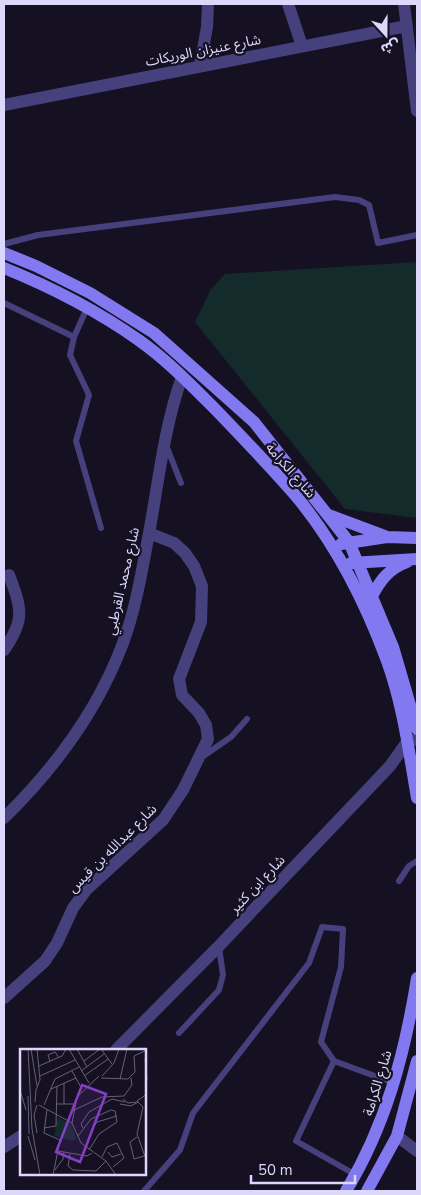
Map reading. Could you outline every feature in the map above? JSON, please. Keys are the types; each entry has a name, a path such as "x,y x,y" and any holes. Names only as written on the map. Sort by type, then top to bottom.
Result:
{"street":[{"path":"200,66 207,27 208,4"},
{"path":"288,4 302,46"},
{"path":"404,4 417,109"},
{"name":"شارع عنيزان الوريكات","path":"4,105 408,26"},
{"name":"شارع الكرامة","path":"4,253 36,266 90,293 154,333 254,422 349,542 393,647 417,729"},
{"name":"شارع الكرامة","path":"4,268 87,308 141,342 182,377 242,437 296,497 332,547 386,660 412,741 417,798"},
{"name":"شارع محمد القرطبي","path":"4,818 56,760 84,723 106,682 132,615 149,532 164,442 172,407 182,377"},
{"path":"328,515 387,537"},
{"name":"شارع عبدالله بن قيس","path":"4,998 45,961 57,943 73,908 87,889 162,820 183,790 201,758 208,739 206,725 199,713 182,695 178,680 201,622 202,586 194,566 185,552 174,543 149,532"},
{"path":"332,547 349,542 387,537 417,538"},
{"path":"341,564 416,559"},
{"path":"372,596 387,573 416,559"},
{"path":"4,650 16,634 20,610 9,575"},
{"name":"شارع ابن كثير","path":"117,1049 219,946 412,741"},
{"name":"شارع الكرامة","path":"346,1191 375,1137 395,1083 410,1025 417,978"},
{"path":"367,1191 397,1136 416,1078 417,1061"},
{"path":"397,1136 417,1151"},
{"path":"4,1147 20,1137"}],"lane":[{"path":"4,244 38,235 335,197 359,200 369,206 378,243 417,235"},
{"path":"4,303 74,337"},
{"path":"87,308 74,337 70,355 89,395 76,441 101,528"},
{"path":"164,442 176,466 181,483"},
{"path":"201,758 231,737 247,719"},
{"path":"399,881 409,866 417,861"},
{"path":"144,1191 180,1150 193,1113 309,963 322,927 342,929 341,967 321,1042 334,1061 395,1083"},
{"path":"179,1033 219,990 223,975 219,946"},
{"path":"334,1061 296,1141 356,1175"}],"green space":[{"path":"417,262 417,518 345,509 195,322 211,289 225,274"}]}
